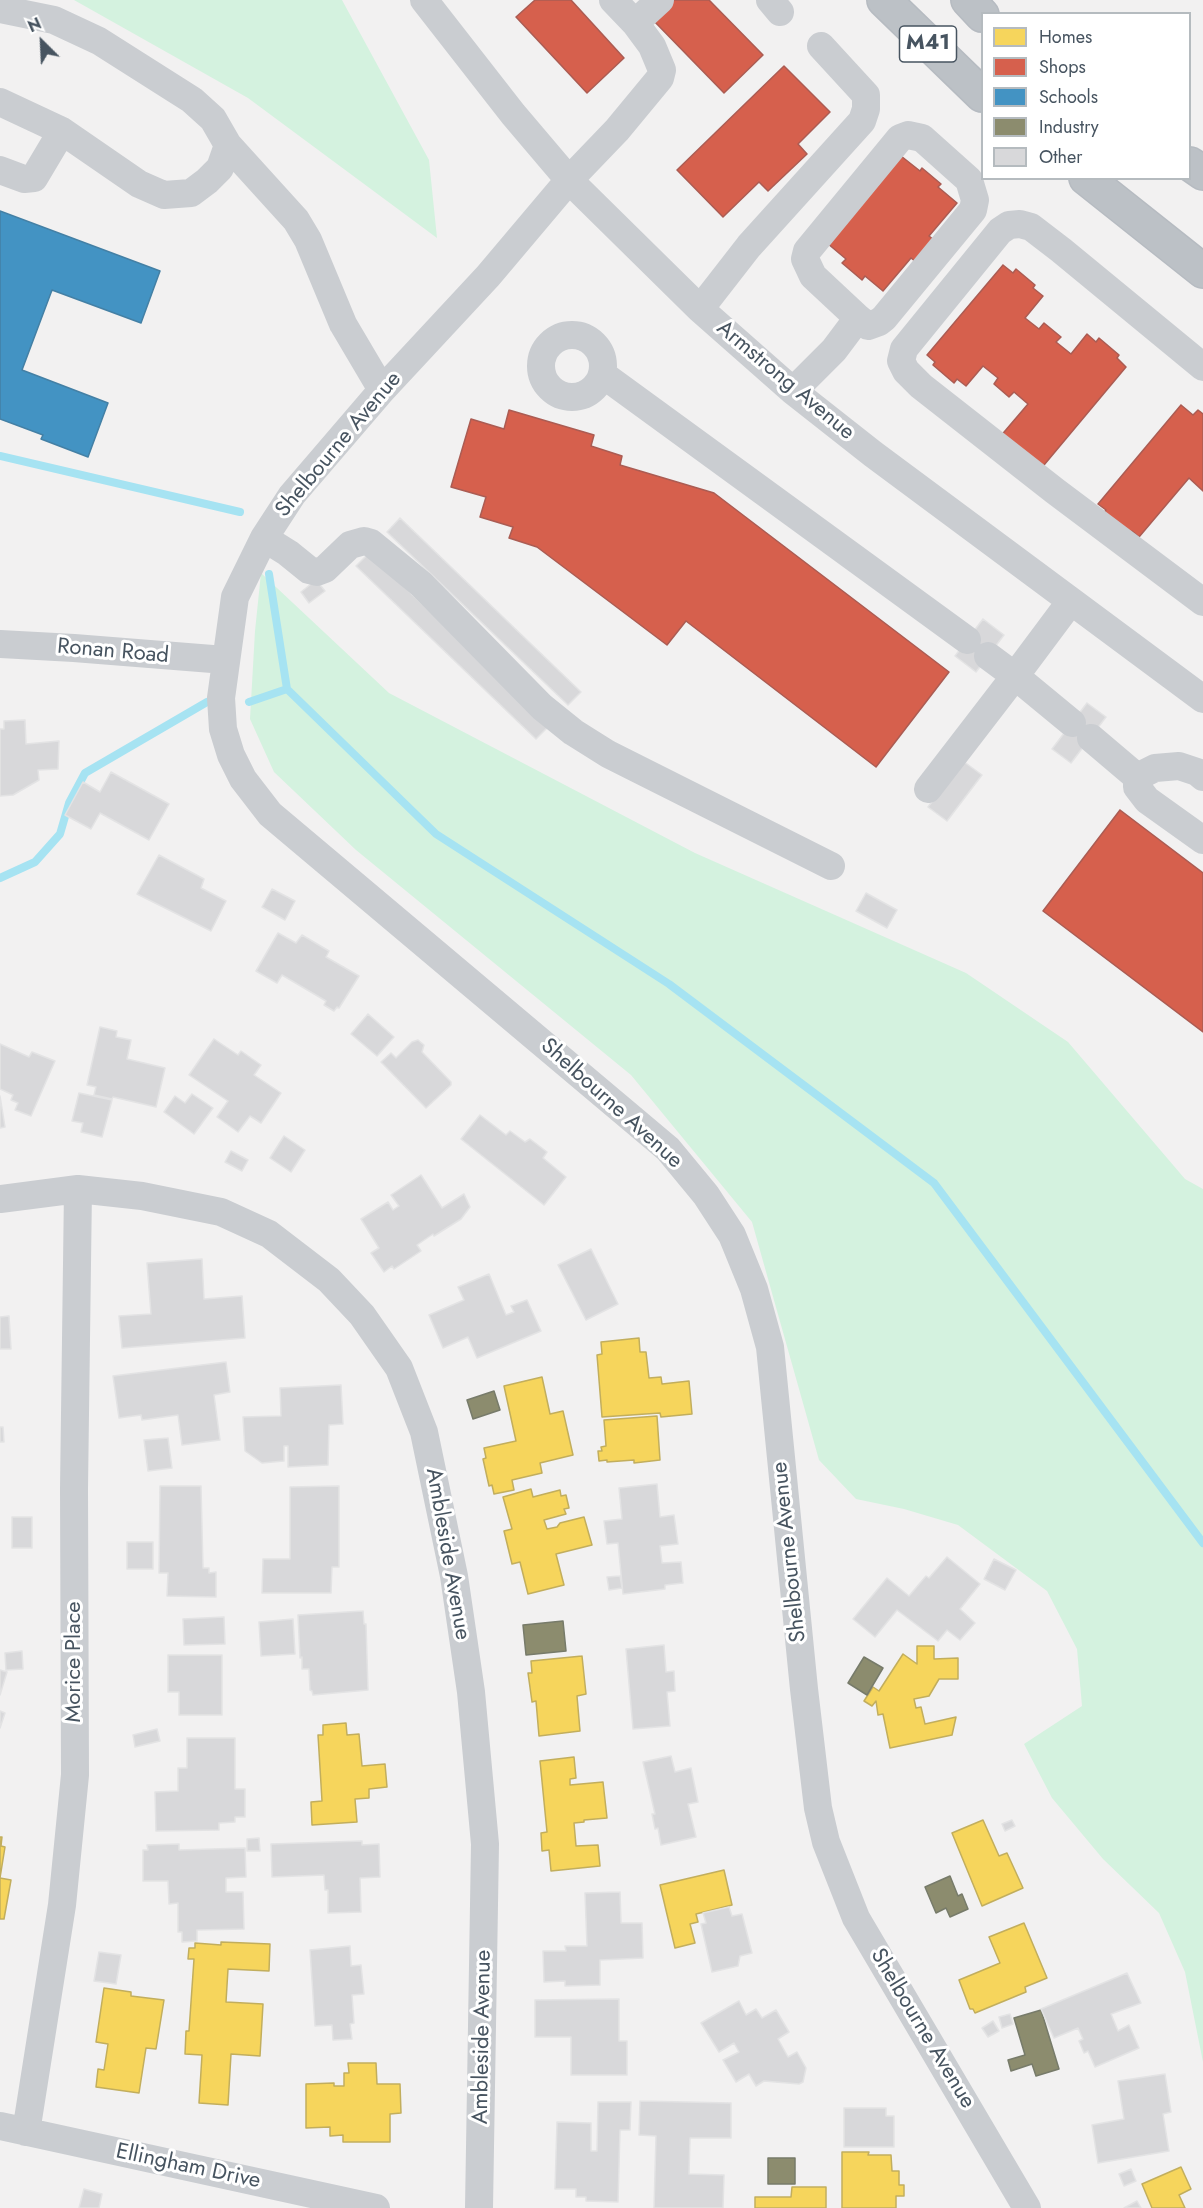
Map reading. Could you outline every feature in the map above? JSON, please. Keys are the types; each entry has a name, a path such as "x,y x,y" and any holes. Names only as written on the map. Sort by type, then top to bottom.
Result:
{"highway":[{"name":"M41","path":"884,0 978,91"},
{"name":"M41","path":"968,0 981,14"},
{"path":"1089,180 1203,271"}],"street":[{"name":"Armstrong Avenue","path":"424,0 513,114 569,180 700,309 793,392 1203,699"},
{"name":"Shelbourne Avenue","path":"613,0 635,23 659,59 662,70 660,78 617,130 569,180 488,276 382,390 292,495 264,538 235,597 221,698 226,738 231,755 243,779 270,814 668,1149 706,1195 732,1235 754,1289 770,1347 804,1689 818,1808 826,1842 856,1918 1027,2208"},
{"path":"635,23 660,0"},
{"path":"0,9 54,20 99,41 192,100 213,119 228,145 296,220 308,240 343,324 382,390"},
{"path":"700,309 749,246 862,121 866,109 866,95 821,46"},
{"path":"0,102 62,131 139,184 164,195 191,193 207,181 220,168 228,145"},
{"path":"0,170 24,179 34,178 62,131"},
{"path":"908,135 922,138 969,180 975,200 973,210 884,318 868,326 858,318 813,276 805,259 807,251 900,138 908,135"},
{"path":"1203,366 1061,250 1031,227 1020,224 1009,225 1000,231 904,349 902,361 906,371 921,386 1055,491 1203,602"},
{"path":"793,392 834,350 858,318"},
{"path":"602,374 1015,676 1137,777 1137,787 1147,800 1203,840"},
{"path":"264,538 309,570 317,572 326,569 350,545 364,541 371,543 421,584 542,707 573,732 608,754 831,866"},
{"path":"928,789 1071,601"},
{"name":"Ronan Road","path":"0,644 225,660"},
{"path":"1137,777 1155,768 1179,766 1197,772 1203,777"},
{"name":"Ambleside Avenue","path":"0,1199 78,1189 142,1196 221,1212 269,1234 329,1280 362,1315 399,1368 424,1432 454,1576 471,1692 485,1844 480,2208"},
{"name":"Morice Place","path":"13,2129 61,1916 75,1775 74,1489 78,1189"},
{"name":"Ellingham Drive","path":"13,2129 376,2208"}],"green space":[{"path":"74,0 342,0 429,160 437,238 248,98"},
{"path":"261,573 389,693 695,853 966,973 1068,1042 1185,1179 1203,1189 1203,2062 1185,1972 1159,1913 1103,1859 1052,1798 1024,1744 1082,1706 1077,1649 1047,1591 958,1525 904,1509 856,1499 819,1460 752,1222 631,1075 356,850 274,772 250,719"}],"building: Homes":[{"path":"639,1338 640,1352 646,1352 649,1378 661,1377 662,1384 689,1381 692,1414 661,1417 660,1413 602,1417 597,1355 602,1354 601,1342"},
{"path":"542,1377 550,1414 563,1411 573,1455 540,1463 542,1473 512,1480 514,1490 494,1494 492,1485 489,1486 483,1459 486,1458 484,1448 516,1441 504,1386"},
{"path":"657,1416 660,1460 634,1463 634,1460 599,1461 598,1451 602,1451 601,1447 606,1446 604,1420"},
{"path":"531,1489 533,1497 560,1490 561,1496 566,1495 569,1508 564,1509 566,1514 544,1520 547,1529 584,1517 592,1545 556,1554 564,1585 528,1594 520,1562 512,1564 504,1531 512,1529 503,1497"},
{"path":"917,1646 934,1646 934,1659 958,1658 958,1679 939,1679 929,1696 914,1699 916,1708 921,1707 925,1724 956,1717 952,1735 890,1748 883,1714 878,1715 876,1701 872,1706 864,1701 873,1687 879,1691 903,1654 917,1664"},
{"path":"582,1656 586,1694 577,1696 580,1731 539,1736 536,1701 532,1702 528,1673 532,1673 531,1661"},
{"path":"346,1723 347,1735 359,1734 362,1766 385,1764 387,1787 369,1789 369,1798 355,1799 357,1822 312,1825 311,1802 322,1801 318,1735 323,1735 323,1725"},
{"path":"574,1757 576,1778 570,1779 570,1785 603,1782 607,1818 574,1823 576,1846 598,1845 600,1866 551,1871 549,1850 542,1851 541,1833 547,1832 540,1761"},
{"path":"983,1820 999,1856 1007,1853 1023,1888 982,1906 952,1833"},
{"path":"0,1837 2,1837 1,1846 5,1847 0,1878"},
{"path":"724,1870 732,1905 696,1914 698,1922 690,1924 695,1943 675,1948 660,1885"},
{"path":"0,1878 11,1880 4,1919 0,1919"},
{"path":"1024,1923 1047,1978 1025,1987 1026,1992 975,2013 973,2009 970,2009 959,1980 1000,1963 989,1937"},
{"path":"221,1942 270,1944 269,1971 228,1969 226,2002 263,2004 260,2056 231,2054 228,2105 199,2103 202,2055 185,2054 186,2031 189,2031 194,1959 188,1959 189,1948 195,1948 195,1943 221,1945"},
{"path":"104,1988 131,1992 131,1996 164,2000 156,2049 146,2048 139,2093 96,2087 98,2069 104,2070 108,2044 96,2042"},
{"path":"348,2063 376,2063 377,2084 400,2084 401,2113 390,2114 390,2142 343,2142 343,2135 330,2136 330,2127 306,2128 306,2084 334,2083 334,2086 344,2086 344,2073 349,2073"},
{"path":"842,2152 891,2155 892,2171 899,2171 899,2185 904,2185 904,2196 896,2196 896,2208 842,2208"},
{"path":"1181,2167 1191,2189 1179,2195 1185,2208 1152,2208 1142,2184"},
{"path":"792,2187 826,2187 826,2208 755,2208 755,2197 791,2197"}],"building: Shops":[{"path":"535,0 571,0 624,58 587,93 516,17"},
{"path":"671,0 709,0 763,55 724,93 652,19"},
{"path":"784,66 830,112 798,144 807,154 768,191 759,182 723,217 677,170"},
{"path":"901,156 920,171 922,168 941,184 938,187 957,203 929,236 934,240 916,262 911,258 883,291 865,276 862,280 842,263 846,259 827,243"},
{"path":"1003,265 1013,273 1016,269 1035,285 1033,288 1043,296 1025,318 1039,329 1044,323 1061,337 1056,342 1071,354 1087,334 1096,342 1099,338 1119,355 1117,358 1126,367 1039,471 999,438 1028,404 1014,392 1009,397 994,384 998,378 983,366 966,386 957,379 954,383 933,365 935,362 927,355"},
{"path":"1181,405 1193,415 1198,410 1203,414 1203,491 1189,478 1139,537 1132,531 1128,536 1102,515 1106,510 1098,504"},
{"path":"509,410 594,435 591,446 622,456 620,465 714,493 949,672 876,767 686,621 667,645 537,547 509,538 513,527 480,517 486,497 451,487 471,419 504,429"},
{"path":"1120,810 1203,873 1203,1032 1043,911"}],"building: Schools":[{"path":"0,211 160,271 141,323 52,290 22,370 108,403 88,457 41,439 43,435 0,419"}],"building: Industry":[{"path":"494,1391 500,1410 473,1419 467,1400"},
{"path":"563,1621 566,1651 526,1655 523,1625"},
{"path":"864,1657 883,1668 867,1695 848,1683"},
{"path":"950,1876 958,1896 962,1894 968,1909 950,1917 946,1908 936,1913 925,1887"},
{"path":"1041,2010 1059,2069 1036,2076 1032,2064 1011,2071 1008,2060 1025,2055 1014,2018"},
{"path":"768,2158 795,2158 795,2184 768,2184"}],"building: Other":[{"path":"400,518 581,692 568,705 387,532"},
{"path":"369,553 549,726 536,739 356,566"},
{"path":"316,580 325,591 309,603 301,592"},
{"path":"983,619 1004,635 976,672 955,656"},
{"path":"1087,703 1106,717 1071,763 1052,749"},
{"path":"25,720 26,744 59,741 58,769 38,770 39,780 13,795 0,796 0,729 4,729 4,721"},
{"path":"963,761 982,775 947,821 928,807"},
{"path":"111,772 169,804 149,840 100,813 91,829 65,815 83,782 100,792"},
{"path":"159,855 204,879 201,888 226,901 211,931 137,894"},
{"path":"272,889 295,901 285,920 262,907"},
{"path":"866,893 897,910 887,928 856,911"},
{"path":"278,933 296,943 302,935 329,951 326,957 359,976 339,1008 337,1007 334,1011 324,1005 326,1001 282,975 277,983 256,971"},
{"path":"368,1014 394,1037 377,1056 351,1034"},
{"path":"100,1027 117,1031 116,1037 131,1040 127,1059 165,1068 156,1107 94,1095 96,1087 87,1085"},
{"path":"214,1039 238,1055 241,1051 261,1065 254,1075 281,1093 261,1123 250,1116 238,1132 217,1117 228,1101 189,1075"},
{"path":"418,1040 424,1045 422,1052 451,1082 451,1085 426,1108 381,1062 391,1053 396,1058 412,1042"},
{"path":"0,1044 29,1057 32,1052 55,1061 31,1116 15,1110 18,1103 11,1100 13,1095 0,1089"},
{"path":"79,1093 112,1100 102,1137 81,1132 83,1123 72,1121"},
{"path":"192,1094 213,1108 194,1134 164,1112 175,1096 185,1103"},
{"path":"0,1096 5,1127 0,1128"},
{"path":"480,1115 506,1135 510,1131 525,1142 530,1139 547,1152 543,1158 566,1177 544,1205 461,1139"},
{"path":"284,1136 305,1150 291,1172 270,1158"},
{"path":"231,1151 248,1160 242,1171 225,1162"},
{"path":"421,1175 442,1208 464,1194 470,1207 461,1219 417,1245 421,1251 394,1269 392,1266 384,1272 371,1253 379,1248 361,1219 388,1202 393,1210 399,1206 391,1195"},
{"path":"591,1249 618,1304 586,1320 558,1265"},
{"path":"202,1259 204,1299 242,1296 245,1338 122,1348 119,1316 151,1314 147,1263"},
{"path":"489,1274 506,1315 514,1312 511,1306 527,1300 541,1331 477,1358 468,1337 443,1348 429,1315 464,1300 458,1287"},
{"path":"9,1316 11,1349 0,1349 0,1317"},
{"path":"226,1362 230,1392 214,1395 220,1440 182,1445 178,1415 142,1420 141,1415 119,1418 113,1376"},
{"path":"341,1385 343,1424 329,1425 328,1465 288,1467 288,1446 284,1446 284,1461 262,1463 245,1451 243,1417 281,1416 280,1388"},
{"path":"0,1427 3,1427 4,1442 0,1442"},
{"path":"168,1438 172,1468 148,1471 144,1440"},
{"path":"657,1484 660,1517 674,1515 678,1544 660,1546 662,1563 681,1562 683,1583 665,1585 665,1589 623,1594 618,1543 607,1544 604,1521 622,1519 619,1488"},
{"path":"160,1486 201,1486 203,1568 209,1568 209,1573 216,1572 216,1597 167,1596 168,1573 159,1573"},
{"path":"339,1486 339,1567 332,1567 331,1593 262,1593 263,1559 290,1559 290,1487"},
{"path":"12,1517 32,1517 32,1548 12,1548"},
{"path":"127,1542 153,1542 153,1569 127,1569"},
{"path":"947,1557 980,1584 960,1609 975,1623 960,1640 947,1630 938,1641 897,1610 875,1637 853,1619 887,1578 909,1596"},
{"path":"994,1559 1016,1570 1005,1590 984,1579"},
{"path":"620,1576 622,1588 609,1590 607,1577"},
{"path":"363,1611 364,1624 366,1624 368,1690 313,1695 310,1690 309,1669 302,1669 298,1615"},
{"path":"224,1617 225,1644 184,1645 183,1619"},
{"path":"293,1619 295,1654 261,1656 259,1622"},
{"path":"664,1645 666,1672 674,1671 675,1691 667,1692 670,1726 633,1729 626,1649"},
{"path":"22,1651 23,1669 6,1670 5,1653"},
{"path":"168,1655 222,1655 222,1715 179,1715 179,1692 168,1692"},
{"path":"0,1670 7,1672 0,1695"},
{"path":"0,1711 5,1713 0,1728"},
{"path":"157,1729 160,1741 135,1747 133,1735"},
{"path":"187,1738 235,1738 235,1789 245,1789 245,1817 235,1817 235,1822 219,1823 219,1830 156,1831 155,1792 178,1791 178,1768 187,1768"},
{"path":"671,1756 675,1772 691,1768 698,1802 688,1804 696,1837 661,1845 658,1828 655,1829 652,1814 655,1814 643,1762"},
{"path":"1012,1820 1015,1826 1005,1831 1002,1824"},
{"path":"259,1838 260,1851 247,1851 247,1839"},
{"path":"362,1841 362,1845 379,1844 380,1877 360,1878 361,1912 328,1913 328,1890 325,1890 324,1875 272,1877 271,1844"},
{"path":"179,1844 179,1850 245,1848 246,1877 226,1878 226,1892 243,1892 244,1929 197,1930 197,1941 182,1942 182,1932 178,1932 178,1903 169,1904 168,1881 143,1881 143,1850 148,1850 147,1845"},
{"path":"620,1892 621,1923 642,1923 643,1958 600,1960 600,1985 565,1986 565,1981 544,1982 543,1951 566,1951 565,1946 587,1946 585,1893"},
{"path":"729,1907 732,1916 742,1914 752,1953 740,1956 738,1966 712,1972 701,1924 706,1923 703,1913"},
{"path":"350,1946 351,1966 361,1965 364,1994 352,1995 354,2023 350,2024 352,2039 333,2040 332,2025 315,2026 310,1950"},
{"path":"99,1952 121,1955 116,1984 94,1981"},
{"path":"1127,1973 1141,2003 1111,2014 1118,2031 1129,2025 1139,2048 1095,2067 1088,2051 1084,2053 1079,2041 1083,2039 1078,2028 1054,2038 1041,2009"},
{"path":"619,1999 619,2041 627,2041 627,2075 571,2075 571,2037 535,2037 535,2000"},
{"path":"739,2001 746,2015 756,2009 762,2018 776,2010 789,2032 778,2039 788,2057 797,2052 806,2068 803,2082 799,2084 764,2081 756,2086 749,2074 736,2082 723,2060 739,2052 734,2043 719,2052 701,2023"},
{"path":"1010,2014 1013,2024 1002,2028 999,2017"},
{"path":"993,2021 999,2031 988,2037 982,2028"},
{"path":"1165,2074 1171,2112 1163,2114 1169,2151 1098,2163 1092,2125 1124,2119 1118,2081"},
{"path":"640,2101 731,2103 731,2138 690,2138 689,2174 724,2175 723,2208 654,2208 656,2136 639,2135"},
{"path":"598,2102 631,2102 630,2130 620,2130 618,2202 586,2201 586,2197 576,2197 576,2189 555,2189 557,2122 591,2123 591,2151 597,2151"},
{"path":"844,2108 886,2108 886,2116 894,2116 894,2147 844,2147"},
{"path":"1131,2169 1136,2181 1124,2186 1119,2174"},
{"path":"84,2189 102,2194 99,2208 79,2208"},
{"path":"1137,2201 1141,2208 1124,2208"}],"waterway":[{"path":"0,456 240,512"},
{"path":"269,574 287,689 436,834 669,984 934,1183 1203,1543"},
{"path":"249,702 287,689"},
{"path":"0,878 35,862 60,834 69,803 85,773 207,702"}]}
